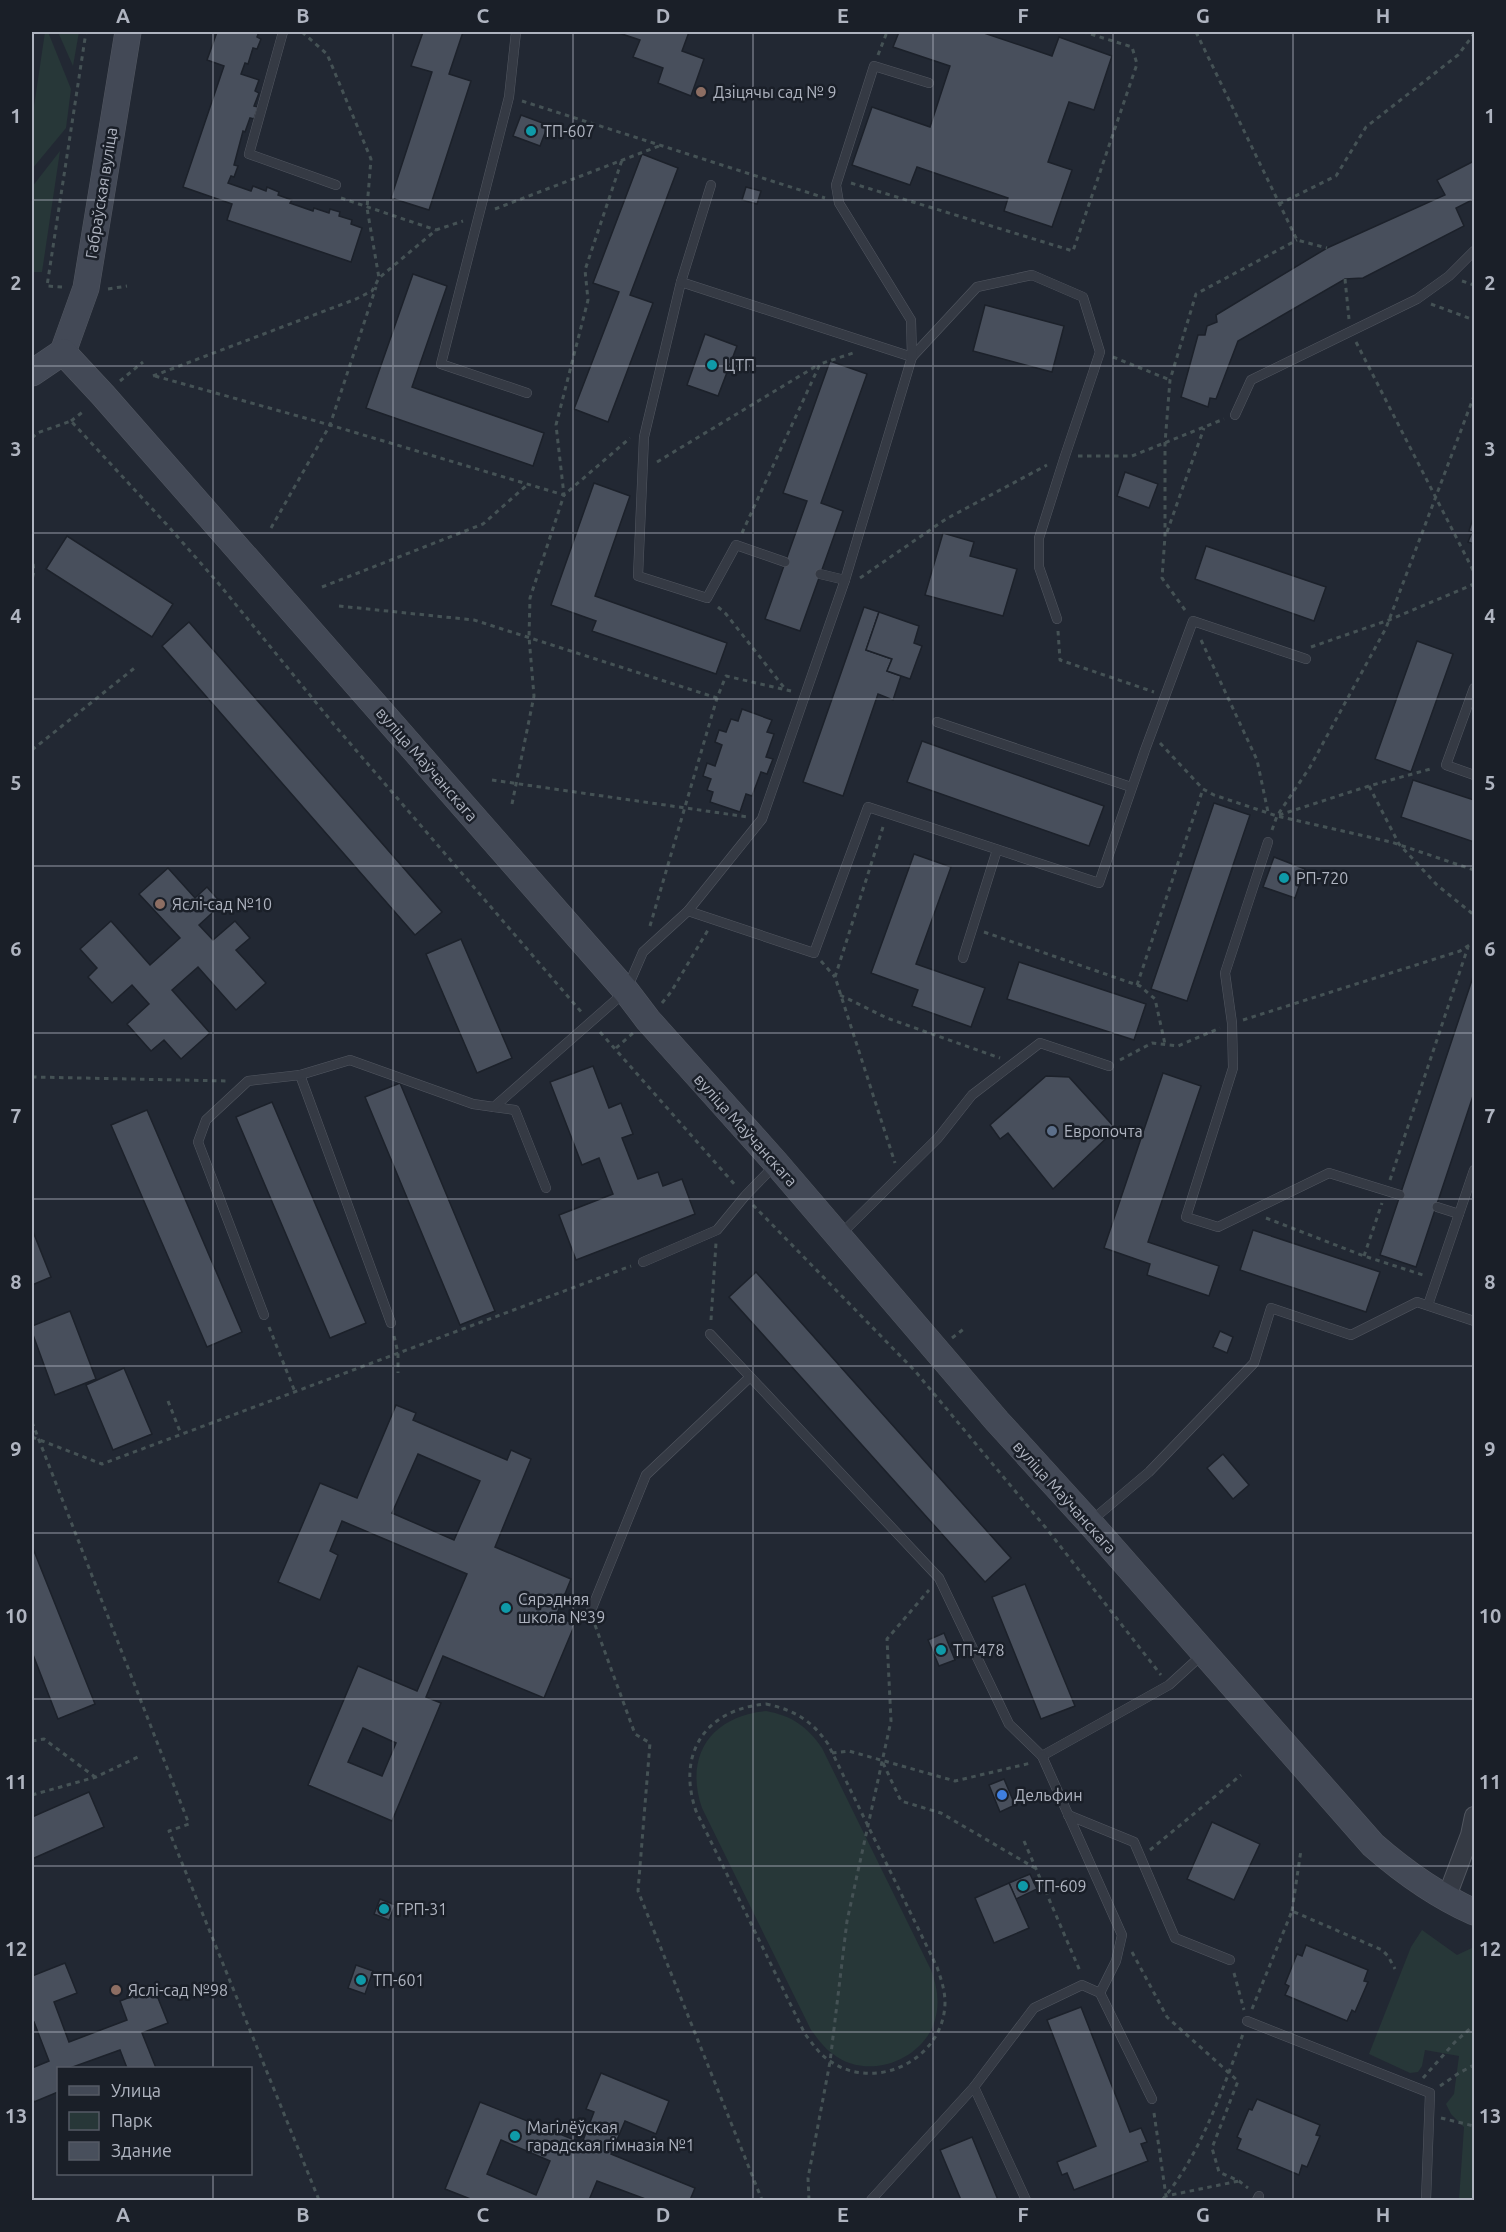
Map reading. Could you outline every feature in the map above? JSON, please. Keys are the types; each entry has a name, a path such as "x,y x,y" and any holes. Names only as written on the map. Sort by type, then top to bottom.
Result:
{"main road":[{"name":"Габраўская вуліца","path":"63,352 86,288 128,32"},
{"path":"32,374 63,352"},
{"name":"вуліца Маўчанскага","path":"63,352 626,991 648,1020 776,1163 997,1421 1089,1522 1373,1845 1408,1875 1446,1899 1474,1912"}],"street":[{"path":"1446,1899 1470,1835 1474,1816"}],"lane":[{"path":"283,32 249,154 336,185"},
{"path":"516,32 509,97 441,364 527,393"},
{"path":"494,1107 626,991 643,952 688,911 762,819 845,580 912,357 911,320 839,202 836,185 874,66 929,83"},
{"path":"711,185 681,282 644,437 638,576 707,598 736,545 785,562"},
{"path":"1235,414 1251,380 1417,298 1449,276 1474,250"},
{"path":"912,357 978,287 1032,275 1083,297 1100,352 1039,538 1039,567 1057,619"},
{"path":"681,282 912,357"},
{"path":"820,574 845,580"},
{"path":"688,911 814,953 868,807 1099,883 1164,695 1193,621 1306,659"},
{"path":"1474,688 1446,765 1474,775"},
{"path":"937,722 1131,787"},
{"path":"1268,842 1225,973 1232,1023 1233,1068 1186,1217 1218,1227 1329,1173 1400,1194"},
{"path":"963,958 997,850"},
{"path":"838,1237 938,1138 972,1095 1040,1043 1108,1066"},
{"path":"264,1315 198,1142 206,1120 248,1081 300,1075 350,1060 473,1104 515,1110 546,1188"},
{"path":"300,1075 391,1323"},
{"path":"643,1262 717,1230 776,1163"},
{"path":"1428,1305 1474,1170"},
{"path":"1437,1207 1459,1214"},
{"path":"1089,1522 1149,1472 1254,1363 1271,1308 1352,1335 1417,1302 1474,1321"},
{"path":"710,1334 939,1578 1009,1724 1043,1758 1122,1935 1116,1961 1100,1993"},
{"path":"590,1613 646,1475 749,1378"},
{"path":"1043,1758 1169,1685 1203,1654"},
{"path":"1068,1815 1134,1842 1175,1938 1230,1960"},
{"path":"871,2200 974,2087 1034,2008 1082,1985 1100,1993 1152,2099"},
{"path":"1247,2021 1430,2093 1426,2200"},
{"path":"974,2087 1026,2200"}],"path":[{"path":"62,287 47,286 86,32"},
{"path":"271,528 330,425 379,278 367,208 371,159 327,54 302,32"},
{"path":"874,66 888,32"},
{"path":"838,179 1073,251 1137,64 1132,47 1084,32"},
{"path":"1196,32 1297,240"},
{"path":"1279,204 1336,176 1366,126 1458,55 1474,34"},
{"path":"509,97 839,202"},
{"path":"564,495 330,425 153,376 372,291 379,278 436,230 659,146"},
{"path":"512,804 534,696 529,637 530,598 564,495 556,425 588,300 585,270 622,160"},
{"path":"336,185 337,197 436,230"},
{"path":"1268,812 1257,760 1193,621 1162,578 1165,536 1165,443 1170,380 1196,294 1297,240 1327,248"},
{"path":"1345,279 1350,331 1437,496 1474,572"},
{"path":"104,290 127,286"},
{"path":"1417,298 1474,320"},
{"path":"643,470 820,364 875,345"},
{"path":"1100,352 1170,380"},
{"path":"120,381 143,362"},
{"path":"736,545 820,364"},
{"path":"1268,842 1278,816 1310,767 1389,620 1474,396"},
{"path":"32,438 37,433 71,421 84,411"},
{"path":"841,590 946,519 1065,456 1132,456 1235,414"},
{"path":"71,421 219,584 336,727 590,1022 616,1048 745,1196 915,1371 1046,1528 1169,1685"},
{"path":"564,495 647,424"},
{"path":"1165,536 1204,427"},
{"path":"322,586 483,524 528,484"},
{"path":"32,555 34,571 32,580"},
{"path":"1306,659 1311,646 1389,620 1474,584"},
{"path":"707,598 726,614 786,690"},
{"path":"339,606 474,620 717,698"},
{"path":"1057,619 1060,660 1164,695"},
{"path":"32,750 137,666"},
{"path":"643,952 717,698 726,676 804,696"},
{"path":"1151,733 1203,789 1214,795 1278,816 1399,844 1474,870"},
{"path":"1278,816 1369,786 1446,765"},
{"path":"492,780 762,819"},
{"path":"1369,786 1399,844 1437,885 1474,915"},
{"path":"1137,985 1203,789"},
{"path":"835,977 887,814"},
{"path":"670,992 714,919"},
{"path":"972,928 1137,985 1155,999 1165,1044"},
{"path":"1108,1066 1152,1043 1178,1046 1232,1023 1460,951 1474,942"},
{"path":"1364,1256 1469,945"},
{"path":"814,953 835,977 899,1176"},
{"path":"840,994 887,1018 1013,1063"},
{"path":"32,1077 248,1081"},
{"path":"1250,1212 1364,1256 1437,1280"},
{"path":"710,1334 717,1230"},
{"path":"32,1437 102,1464 643,1262"},
{"path":"264,1315 295,1392"},
{"path":"391,1323 398,1353 398,1373"},
{"path":"168,1401 180,1434"},
{"path":"32,1422 189,1824 168,1832 319,2200"},
{"path":"809,2200 808,2178 830,2062 847,1921 891,1721 887,1639 939,1578"},
{"path":"590,1613 635,1734 650,1743 638,1891 762,2200"},
{"path":"766,1704 785,1708 802,1716 817,1729 832,1753 937,1967 943,1985 945,2004 941,2023 933,2040 920,2055 904,2066 886,2072 867,2074 848,2070 830,2062 816,2049 806,2034 696,1811 690,1793 688,1774 692,1755 700,1738 713,1723 729,1712 747,1706 766,1704"},
{"path":"32,1741 45,1739 96,1777"},
{"path":"832,1753 849,1751 955,1781 1043,1758"},
{"path":"32,1795 96,1777 140,1756"},
{"path":"882,1761 901,1801 941,1813 1035,1868"},
{"path":"1141,1858 1241,1775"},
{"path":"1024,1841 1081,1974 1082,1985"},
{"path":"1292,1911 1301,1850"},
{"path":"1122,1935 1167,2017 1238,2081 1212,2148 1219,2172 1239,2181 1258,2198"},
{"path":"1230,1960 1247,2021"},
{"path":"1415,2087 1455,2042 1474,2025"},
{"path":"1430,2093 1474,2065"},
{"path":"1152,2099 1166,2196 1239,2181"},
{"path":"1429,2115 1474,2126"}],"green space":[{"path":"45,32 48,32 71,89 66,128 32,169 32,120"},
{"path":"58,32 79,32 73,66"},
{"path":"60,151 42,272 32,272 32,187"},
{"path":"766,1711 798,1723 822,1748 931,1970 937,1994 935,2020 929,2034 919,2046 892,2063 862,2066 847,2062 827,2049 811,2030 702,1808 697,1789 697,1772 700,1756 707,1742 717,1730 730,1721 747,1714"},
{"path":"1422,1930 1457,1955 1474,1947 1474,2200 1459,2200 1464,2127 1451,2114 1446,2104 1454,2094 1459,2056 1425,2050 1422,2066 1418,2072 1410,2073 1369,2054 1411,1947"}],"building":[{"path":"217,32 259,32 257,37 261,39 257,49 253,48 248,64 245,63 241,74 259,80 255,91 259,93 254,106 258,107 254,119 250,118 245,132 243,131 234,165 238,166 234,177 231,176 228,183 251,191 253,186 266,191 267,187 279,192 278,195 292,200 290,203 313,211 314,208 329,213 330,209 340,212 339,216 352,220 351,224 362,228 351,262 227,220 232,204 183,187 224,66 207,60"},
{"path":"423,32 463,32 449,74 471,81 429,210 391,198 432,72 411,66"},
{"path":"616,32 689,32 682,51 704,59 691,96 658,83 663,68 633,57 640,40"},
{"path":"899,32 981,32 1052,56 1059,37 1112,56 1094,110 1069,102 1048,162 1072,170 1052,227 1004,211 1008,198 917,167 910,185 852,165 872,107 930,127 950,66 893,47"},
{"name":"ТП-607","path":"521,115 548,125 540,146 513,136"},
{"path":"642,154 678,168 630,295 653,303 608,422 574,409 619,292 593,283"},
{"path":"1474,161 1474,199 1456,208 1464,226 1363,278 1345,279 1238,341 1216,399 1210,398 1208,407 1181,397 1198,335 1205,335 1207,326 1217,322 1216,315 1327,248 1445,195 1437,180"},
{"path":"746,187 761,191 757,204 742,200"},
{"path":"413,274 447,286 412,387 544,433 533,466 366,408"},
{"path":"985,305 1064,326 1052,372 973,351"},
{"name":"ЦТП","path":"705,334 737,346 718,396 687,385"},
{"path":"830,361 867,374 821,503 843,511 800,631 765,619 807,501 783,493"},
{"path":"1125,472 1158,484 1149,508 1117,496"},
{"path":"594,483 630,496 595,596 727,643 716,674 592,631 596,621 551,605"},
{"path":"1474,515 1474,544 1468,542"},
{"path":"943,533 974,542 970,556 1017,569 1003,616 925,595"},
{"path":"67,536 173,604 152,637 46,569"},
{"path":"1206,546 1326,587 1314,621 1195,579"},
{"path":"864,607 879,612 866,650 892,659 887,671 901,676 893,700 878,694 843,796 803,782"},
{"path":"879,612 919,626 914,643 922,646 910,679 887,671 892,659 866,650"},
{"path":"189,622 442,912 415,935 162,646"},
{"path":"1417,641 1453,654 1411,772 1375,759"},
{"path":"742,709 772,720 767,732 774,734 766,757 773,759 767,774 761,772 752,796 746,794 740,812 710,802 713,792 707,790 711,779 703,776 707,763 715,766 722,745 715,742 719,730 726,732 731,719 738,721"},
{"path":"922,741 1104,806 1089,846 907,782"},
{"path":"1413,780 1474,800 1474,842 1401,817"},
{"path":"1214,803 1250,815 1187,1001 1151,989"},
{"path":"914,854 951,867 916,964 985,988 971,1027 912,1006 918,990 871,973"},
{"name":"РП-720","path":"1274,857 1305,869 1295,898 1263,887"},
{"path":"168,868 195,898 207,887 222,904 199,925 213,940 235,921 250,938 236,950 266,983 236,1010 198,967 172,990 210,1033 181,1059 164,1040 151,1051 127,1024 149,1004 132,985 112,1003 88,977 97,968 80,949 111,921 150,965 180,938 139,894"},
{"path":"461,939 512,1058 477,1073 426,954"},
{"path":"1019,962 1146,1004 1134,1040 1007,999"},
{"path":"1474,974 1474,1093 1416,1267 1380,1255"},
{"path":"593,1066 609,1108 621,1103 633,1134 622,1138 638,1179 658,1172 663,1186 682,1179 695,1214 576,1260 559,1215 613,1194 599,1158 582,1165 550,1082"},
{"path":"1163,1073 1201,1086 1148,1242 1219,1266 1209,1296 1147,1275 1150,1264 1104,1248"},
{"path":"1046,1076 1069,1077 1116,1129 1053,1189 1008,1133 1000,1139 990,1125"},
{"path":"400,1083 495,1311 460,1325 365,1097"},
{"path":"272,1102 366,1323 330,1338 236,1117"},
{"path":"147,1110 242,1332 207,1347 111,1125"},
{"path":"32,1229 51,1277 32,1285"},
{"path":"1253,1230 1380,1272 1366,1312 1240,1270"},
{"path":"756,1272 1011,1558 985,1582 729,1297"},
{"path":"70,1311 96,1379 55,1395 32,1332 32,1326"},
{"path":"1220,1331 1233,1337 1227,1353 1213,1347"},
{"path":"124,1368 152,1434 113,1450 86,1385"},
{"name":"Сярэдняя школа №39","path":"396,1405 416,1413 413,1420 507,1460 511,1450 531,1459 495,1547 571,1579 556,1616 575,1624 544,1698 443,1656 426,1697 441,1703 392,1821 308,1785 358,1666 417,1691 467,1574 342,1521 330,1551 338,1555 320,1600 278,1582 320,1483 357,1498","holes":["418,1454 480,1481 454,1540 392,1513","363,1728 396,1743 382,1776 348,1762"]},
{"path":"1223,1454 1249,1485 1233,1499 1207,1468"},
{"path":"32,1546 95,1704 58,1719 32,1652"},
{"path":"1025,1584 1075,1706 1041,1719 992,1597"},
{"name":"ТП-478","path":"944,1633 955,1660 939,1666 928,1640"},
{"name":"Дельфин","path":"1004,1779 1015,1805 1000,1812 989,1785"},
{"path":"89,1792 104,1827 32,1859 32,1817"},
{"path":"1212,1822 1260,1844 1234,1900 1187,1879"},
{"name":"ТП-609","path":"1030,1874 1037,1889 1016,1899 1009,1883"},
{"path":"1009,1883 1029,1928 994,1943 975,1898"},
{"name":"ГРП-31","path":"380,1899 395,1905 389,1920 374,1914"},
{"path":"1306,1945 1368,1970 1364,1981 1368,1982 1355,2012 1352,2010 1347,2021 1285,1995 1289,1986 1285,1984 1297,1954 1302,1956"},
{"path":"65,1963 77,1993 54,2002 69,2042 127,2020 120,2001 154,1988 168,2023 142,2033 156,2067 127,2067 120,2050 73,2067 57,2067 57,2092 34,2102 32,2068 49,2061 34,2022 32,2023 32,1976"},
{"name":"ТП-601","path":"356,1965 373,1971 365,1994 348,1988"},
{"path":"1081,2007 1130,2132 1141,2128 1147,2142 1141,2144 1148,2161 1074,2190 1067,2173 1062,2175 1057,2162 1096,2146 1047,2020"},
{"name":"Магілёўская гарадская гімназія №1","path":"601,2073 669,2101 656,2134 625,2121 611,2154 695,2188 690,2200 648,2200 597,2181 589,2200 473,2200 445,2189 480,2102 582,2143 594,2112 586,2109","holes":["501,2140 550,2161 536,2195 487,2174"]},
{"path":"1257,2099 1320,2125 1316,2135 1320,2136 1307,2167 1302,2165 1299,2175 1237,2149 1241,2139 1237,2137 1249,2109 1252,2110"},
{"path":"972,2137 998,2200 961,2200 940,2150"}],"place":[{"name":"Дзіцячы сад № 9","path":"701,92"},
{"name":"ТП-607","path":"531,131"},
{"name":"ЦТП","path":"712,365"},
{"name":"РП-720","path":"1284,878"},
{"name":"Яслі-сад №10","path":"160,904"},
{"name":"Европочта","path":"1052,1131"},
{"name":"Сярэдняя школа №39","path":"506,1608"},
{"name":"ТП-478","path":"941,1650"},
{"name":"Дельфин","path":"1002,1795"},
{"name":"ТП-609","path":"1023,1886"},
{"name":"ГРП-31","path":"384,1909"},
{"name":"ТП-601","path":"361,1980"},
{"name":"Яслі-сад №98","path":"116,1990"},
{"name":"Магілёўская гарадская гімназія №1","path":"515,2136"}]}
